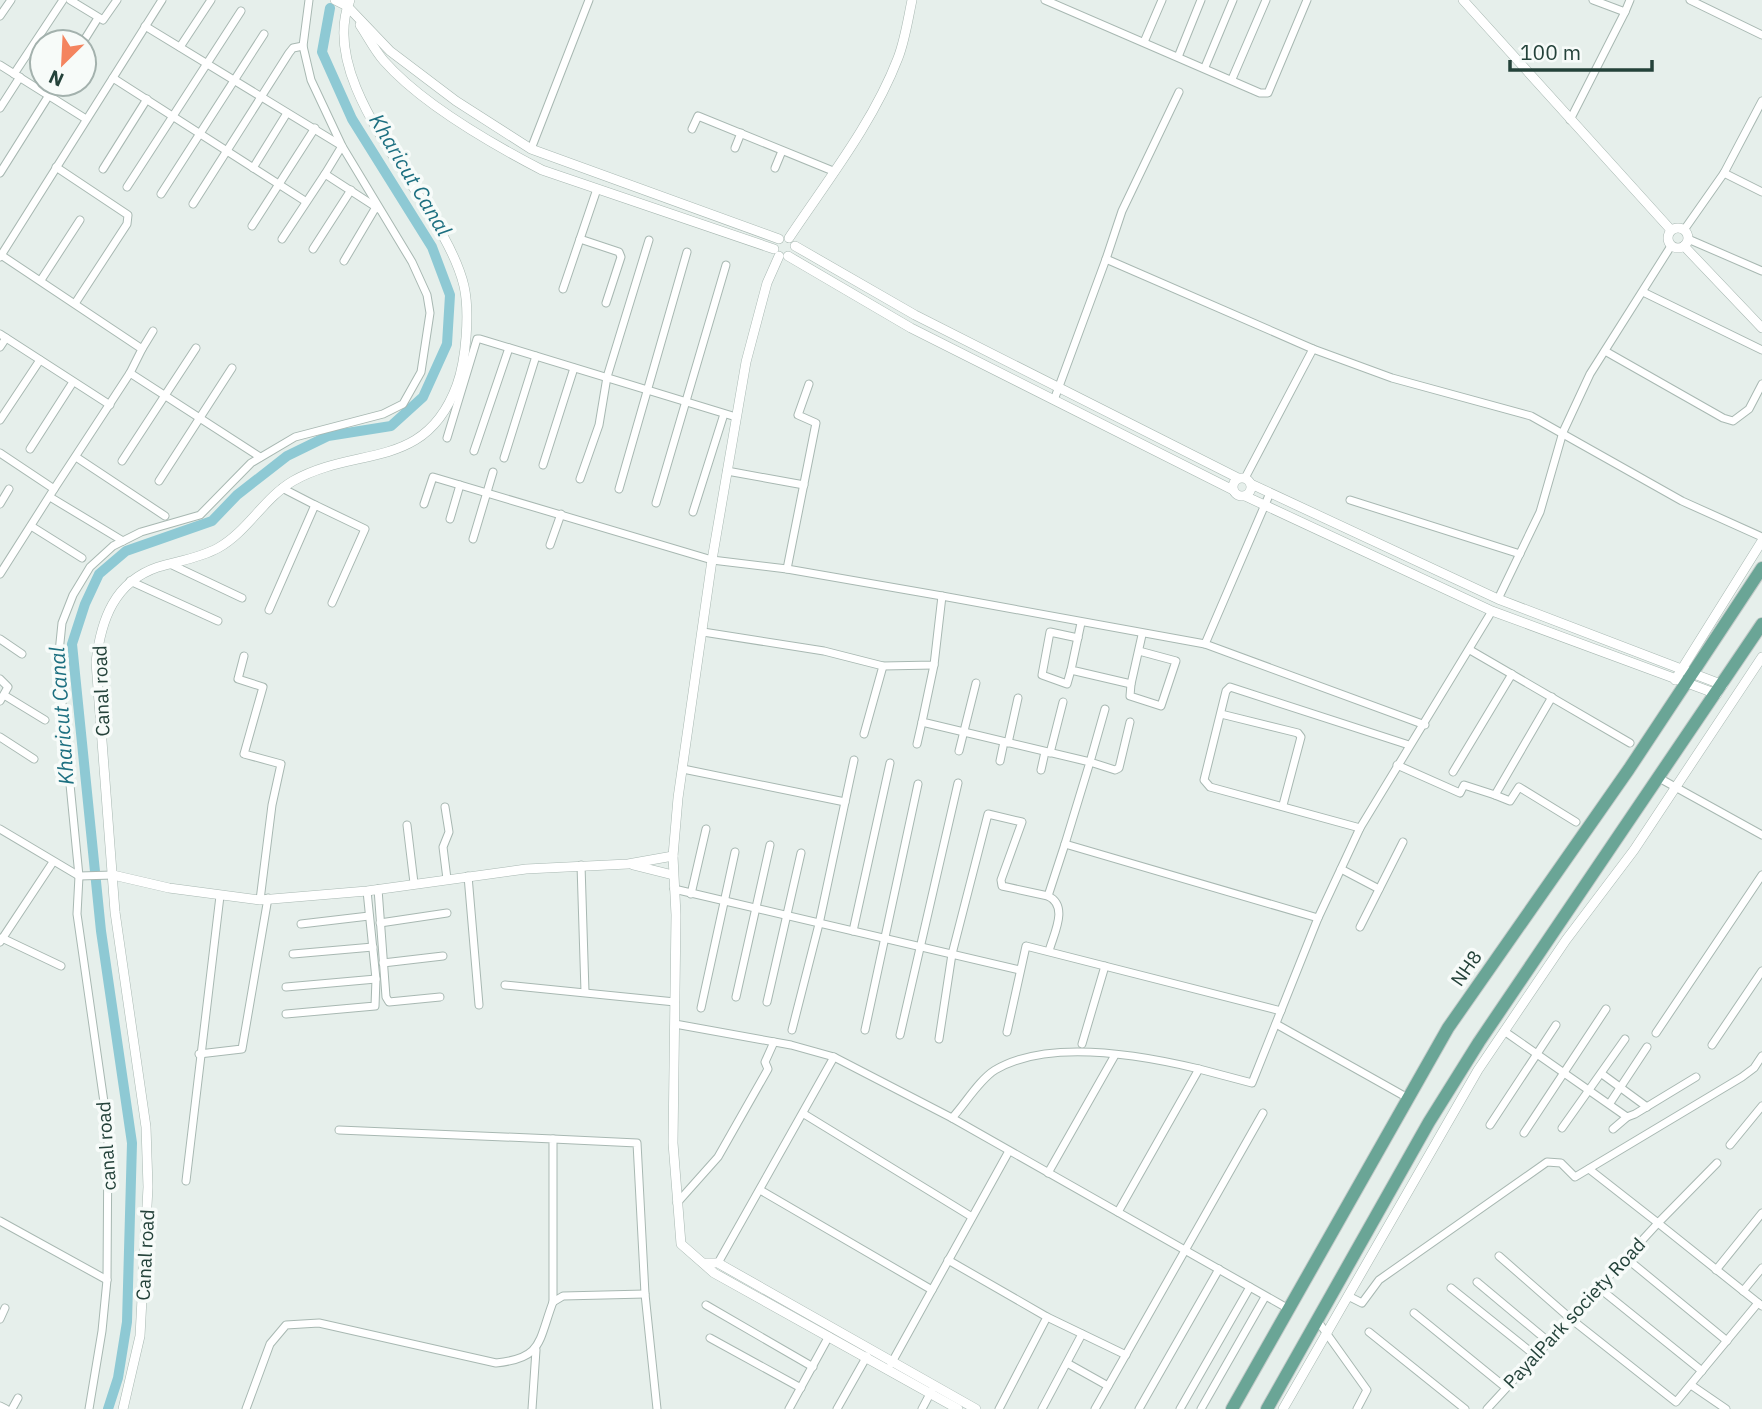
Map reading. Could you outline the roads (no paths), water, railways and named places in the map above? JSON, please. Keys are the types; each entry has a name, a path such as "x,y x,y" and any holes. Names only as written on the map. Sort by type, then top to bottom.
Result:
{"main road":[{"name":"NH8","path":"1231,1409 1406,1097 1429,1048 1680,682 1762,568"},
{"path":"1267,1409 1429,1122 1479,1042 1762,624"}],"street":[{"path":"0,16 11,0"},
{"path":"0,108 63,0"},
{"path":"70,0 98,18 105,19 117,0"},
{"path":"142,349 76,302 1,256 162,0"},
{"path":"180,47 211,0"},
{"path":"193,204 289,53 293,48 303,46 309,0"},
{"path":"335,0 349,3 390,51 456,101 531,149 792,242 915,315 1270,493 1498,598 1688,671 1720,689"},
{"path":"531,149 589,0"},
{"path":"869,1353 829,1336 714,1273 706,1263 684,1250 681,1244 673,1143 673,856 712,560 746,362 767,283 781,254 792,242 891,74 899,55 912,0"},
{"path":"1045,0 1260,93 1268,93 1307,0"},
{"path":"1144,42 1162,0"},
{"path":"1178,57 1201,0"},
{"path":"1205,67 1233,0"},
{"path":"1232,79 1266,0"},
{"path":"1463,0 1671,230 1762,271"},
{"path":"1593,0 1625,12"},
{"path":"1570,120 1630,0"},
{"path":"1690,0 1762,35"},
{"path":"349,3 383,60 411,88 507,152 542,170 781,254 911,328 1233,490 1236,495 1245,496 1492,611 1680,682 1720,689"},
{"name":"Canal road","path":"124,1409 141,1336 148,1187 146,1127 109,875 96,662 100,632 107,612 130,582 170,564 223,546 282,488 309,473 396,450 428,435 444,413 458,384 469,312 464,284 447,245 353,86 343,36 349,3"},
{"path":"127,187 241,10"},
{"path":"92,28 98,18"},
{"path":"145,26 342,146 304,201 282,239"},
{"path":"161,194 264,34"},
{"name":"canal road","path":"89,1409 107,1280 108,1130 77,914 78,880 58,662 62,623 73,595 89,567 123,541 200,514 260,457 295,437 383,414 402,404 411,393 421,372 430,313 427,295 412,262 342,146 311,80 303,46"},
{"path":"0,65 28,82"},
{"path":"113,78 304,201"},
{"path":"1054,400 1122,211 1179,92"},
{"path":"0,173 48,98"},
{"path":"52,98 86,119"},
{"path":"103,169 146,99"},
{"path":"952,1118 993,1071 1026,1056 1115,1055 1199,1069 1252,1083 1318,918 1360,828 1492,611 1520,554 1540,512 1563,432 1590,374 1671,246 1685,238 1759,113 1762,101"},
{"path":"253,168 287,113"},
{"path":"692,129 698,116 834,171"},
{"path":"252,226 315,128"},
{"path":"735,148 741,133"},
{"path":"775,167 782,150"},
{"path":"56,167 128,215 127,224 76,302"},
{"path":"1724,173 1762,191"},
{"path":"325,174 380,210 344,261"},
{"path":"563,289 597,190"},
{"path":"313,249 351,191"},
{"path":"41,280 80,220"},
{"path":"1671,230 1667,239 1671,246"},
{"path":"1685,238 1762,328"},
{"path":"580,239 619,251 621,257 607,303"},
{"path":"779,239 781,254"},
{"path":"580,479 599,425 607,377 649,240"},
{"path":"619,489 687,252"},
{"path":"1106,259 1312,349 1392,378 1531,416 1682,501 1762,539 1688,671"},
{"path":"656,503 726,265"},
{"path":"1643,292 1762,350"},
{"path":"0,574 110,405 153,331"},
{"path":"0,347 3,336 110,405"},
{"path":"447,438 477,339 736,417"},
{"path":"122,461 196,348"},
{"path":"474,451 509,348"},
{"path":"1233,490 1233,484 1245,480 1312,349"},
{"path":"1605,351 1723,418 1733,421 1749,409 1762,384"},
{"path":"504,458 536,356"},
{"path":"0,420 40,360"},
{"path":"159,481 232,368"},
{"path":"543,465 574,368"},
{"path":"130,373 260,457"},
{"path":"30,449 73,382"},
{"path":"787,569 816,423 798,415 809,384"},
{"path":"693,512 724,414"},
{"path":"0,453 52,493 123,541"},
{"path":"76,457 165,516"},
{"path":"727,471 804,485"},
{"path":"473,539 493,472"},
{"path":"424,504 433,477 712,560 787,569 1142,635 1205,644 1425,725"},
{"path":"1245,480 1251,490 1245,496"},
{"path":"450,519 460,485"},
{"path":"282,488 365,529 332,603"},
{"path":"0,504 9,489"},
{"path":"1205,644 1270,493"},
{"path":"1350,500 1520,554"},
{"path":"269,610 315,505"},
{"path":"550,545 561,514"},
{"path":"31,526 82,558"},
{"path":"170,564 242,598"},
{"path":"130,582 218,621"},
{"path":"917,744 934,665 942,596"},
{"path":"1078,638 1050,632 1042,675 1067,684 1072,670 1081,623"},
{"path":"703,632 824,651 883,666 934,665"},
{"path":"1139,651 1175,661 1161,706 1130,696 1142,635"},
{"path":"0,639 22,654"},
{"path":"1469,650 1630,743"},
{"path":"199,1054 242,1049 264,899 272,804 281,764 244,754 263,687 238,679 244,656"},
{"path":"1283,1409 1478,1070 1676,788 1762,657"},
{"path":"864,734 883,666"},
{"path":"1072,670 1131,684"},
{"path":"1453,772 1512,674"},
{"path":"0,679 8,687 2,698 45,720"},
{"path":"959,751 976,683"},
{"path":"1360,828 1210,787 1204,780 1226,691 1230,687 1409,745"},
{"path":"1495,795 1552,697"},
{"path":"1000,761 1018,698"},
{"path":"1041,770 1062,702"},
{"path":"1048,896 1105,709"},
{"path":"1221,714 1298,733 1301,737 1283,805"},
{"path":"922,722 1115,770 1119,768 1130,722"},
{"path":"0,737 34,759"},
{"path":"793,1030 819,924 853,760"},
{"path":"853,931 890,762"},
{"path":"1397,765 1460,793 1464,785 1510,801 1519,787 1576,822"},
{"path":"683,769 845,802"},
{"path":"1659,778 1762,835"},
{"path":"900,1035 958,783"},
{"path":"865,1030 918,784"},
{"path":"445,807 449,832 443,847 447,879"},
{"path":"939,1039 952,954 988,814 1021,822 1001,880 1002,886 1057,900 1060,908 1049,951"},
{"path":"407,825 414,883"},
{"path":"0,829 78,880 109,875 220,896 264,899 367,891 468,876 581,865 628,864 673,856"},
{"path":"691,894 706,829"},
{"path":"1360,928 1403,842"},
{"path":"1065,844 1318,918"},
{"path":"736,997 771,845"},
{"path":"701,1008 735,852"},
{"path":"767,1002 801,853"},
{"path":"53,862 1,940 61,966"},
{"path":"628,864 673,875"},
{"path":"581,865 585,992"},
{"path":"1341,869 1379,889"},
{"path":"1656,1033 1762,875"},
{"path":"468,876 479,1005"},
{"path":"378,889 386,997 389,1002 440,997"},
{"path":"674,889 1020,970"},
{"path":"286,1014 375,1006 376,979 367,891"},
{"path":"186,1181 199,1054 220,896"},
{"path":"380,923 447,913"},
{"path":"301,924 369,916"},
{"path":"1007,1032 1026,946 1282,1011"},
{"path":"293,954 373,947"},
{"path":"383,963 443,957"},
{"path":"1082,1044 1105,966"},
{"path":"1712,1045 1762,971"},
{"path":"286,987 376,979"},
{"path":"505,985 675,1002"},
{"path":"1524,1133 1606,1009"},
{"path":"675,1024 774,1042 834,1057 952,1118 1287,1308"},
{"path":"1276,1024 1406,1097"},
{"path":"1490,1125 1556,1025"},
{"path":"1504,1031 1627,1117"},
{"path":"1562,1128 1625,1039"},
{"path":"677,1203 718,1157 768,1069 765,1062 774,1042"},
{"path":"1610,1103 1647,1047"},
{"path":"1048,1173 1115,1055"},
{"path":"718,1263 834,1057"},
{"path":"1348,1296 1362,1304 1379,1280 1547,1162 1561,1163 1575,1177 1742,1077 1754,1068 1762,1057"},
{"path":"1118,1212 1199,1069"},
{"path":"1602,1074 1647,1107"},
{"path":"1613,1129 1627,1117 1696,1077"},
{"path":"1730,1145 1762,1106"},
{"path":"1095,1409 1264,1113"},
{"path":"804,1114 972,1217"},
{"path":"339,1130 637,1143 645,1294 657,1409"},
{"path":"532,1409 536,1350 553,1302 553,1139"},
{"path":"890,1366 1009,1151"},
{"path":"1589,1169 1658,1223 1717,1163"},
{"path":"760,1190 932,1290"},
{"path":"1716,1270 1762,1213"},
{"path":"0,1221 107,1280"},
{"name":"PayalPark society Road","path":"1487,1409 1658,1223 1760,1305"},
{"path":"1499,1256 1571,1319 1676,1402 1760,1305"},
{"path":"1626,1258 1727,1341"},
{"path":"948,1260 1047,1317 1126,1355"},
{"path":"706,1263 718,1263 932,1390 976,1409"},
{"path":"1743,1291 1762,1268"},
{"path":"1139,1409 1219,1269"},
{"path":"1476,1282 1549,1342"},
{"path":"1180,1409 1250,1287"},
{"path":"1451,1288 1536,1356"},
{"path":"1599,1288 1702,1371"},
{"path":"553,1302 563,1296 645,1294"},
{"path":"1201,1409 1265,1297"},
{"path":"706,1305 813,1367"},
{"path":"0,1319 5,1308"},
{"path":"1414,1313 1505,1387"},
{"path":"999,1409 1047,1317"},
{"path":"1318,1320 1367,1390 1357,1409"},
{"path":"246,1409 270,1344 286,1325 319,1323 496,1363 524,1359 536,1350"},
{"path":"1369,1332 1465,1409"},
{"path":"1042,1409 1082,1334"},
{"path":"789,1409 829,1336"},
{"path":"710,1338 801,1388"},
{"path":"837,1409 869,1353"},
{"path":"1067,1363 1108,1385"},
{"path":"1691,1385 1726,1409"},
{"path":"922,1409 932,1390"},
{"path":"932,1390 958,1409"},
{"path":"12,1409 18,1398"},
{"path":"0,1406 6,1409"}],"waterway":[{"name":"Kharicut Canal","path":"108,1409 118,1378 127,1322 132,1143 101,931 72,644 85,604 99,574 126,551 212,521 237,495 287,456 328,436 391,426 423,397 447,344 450,295 432,247 352,119 322,52 330,8"}]}
